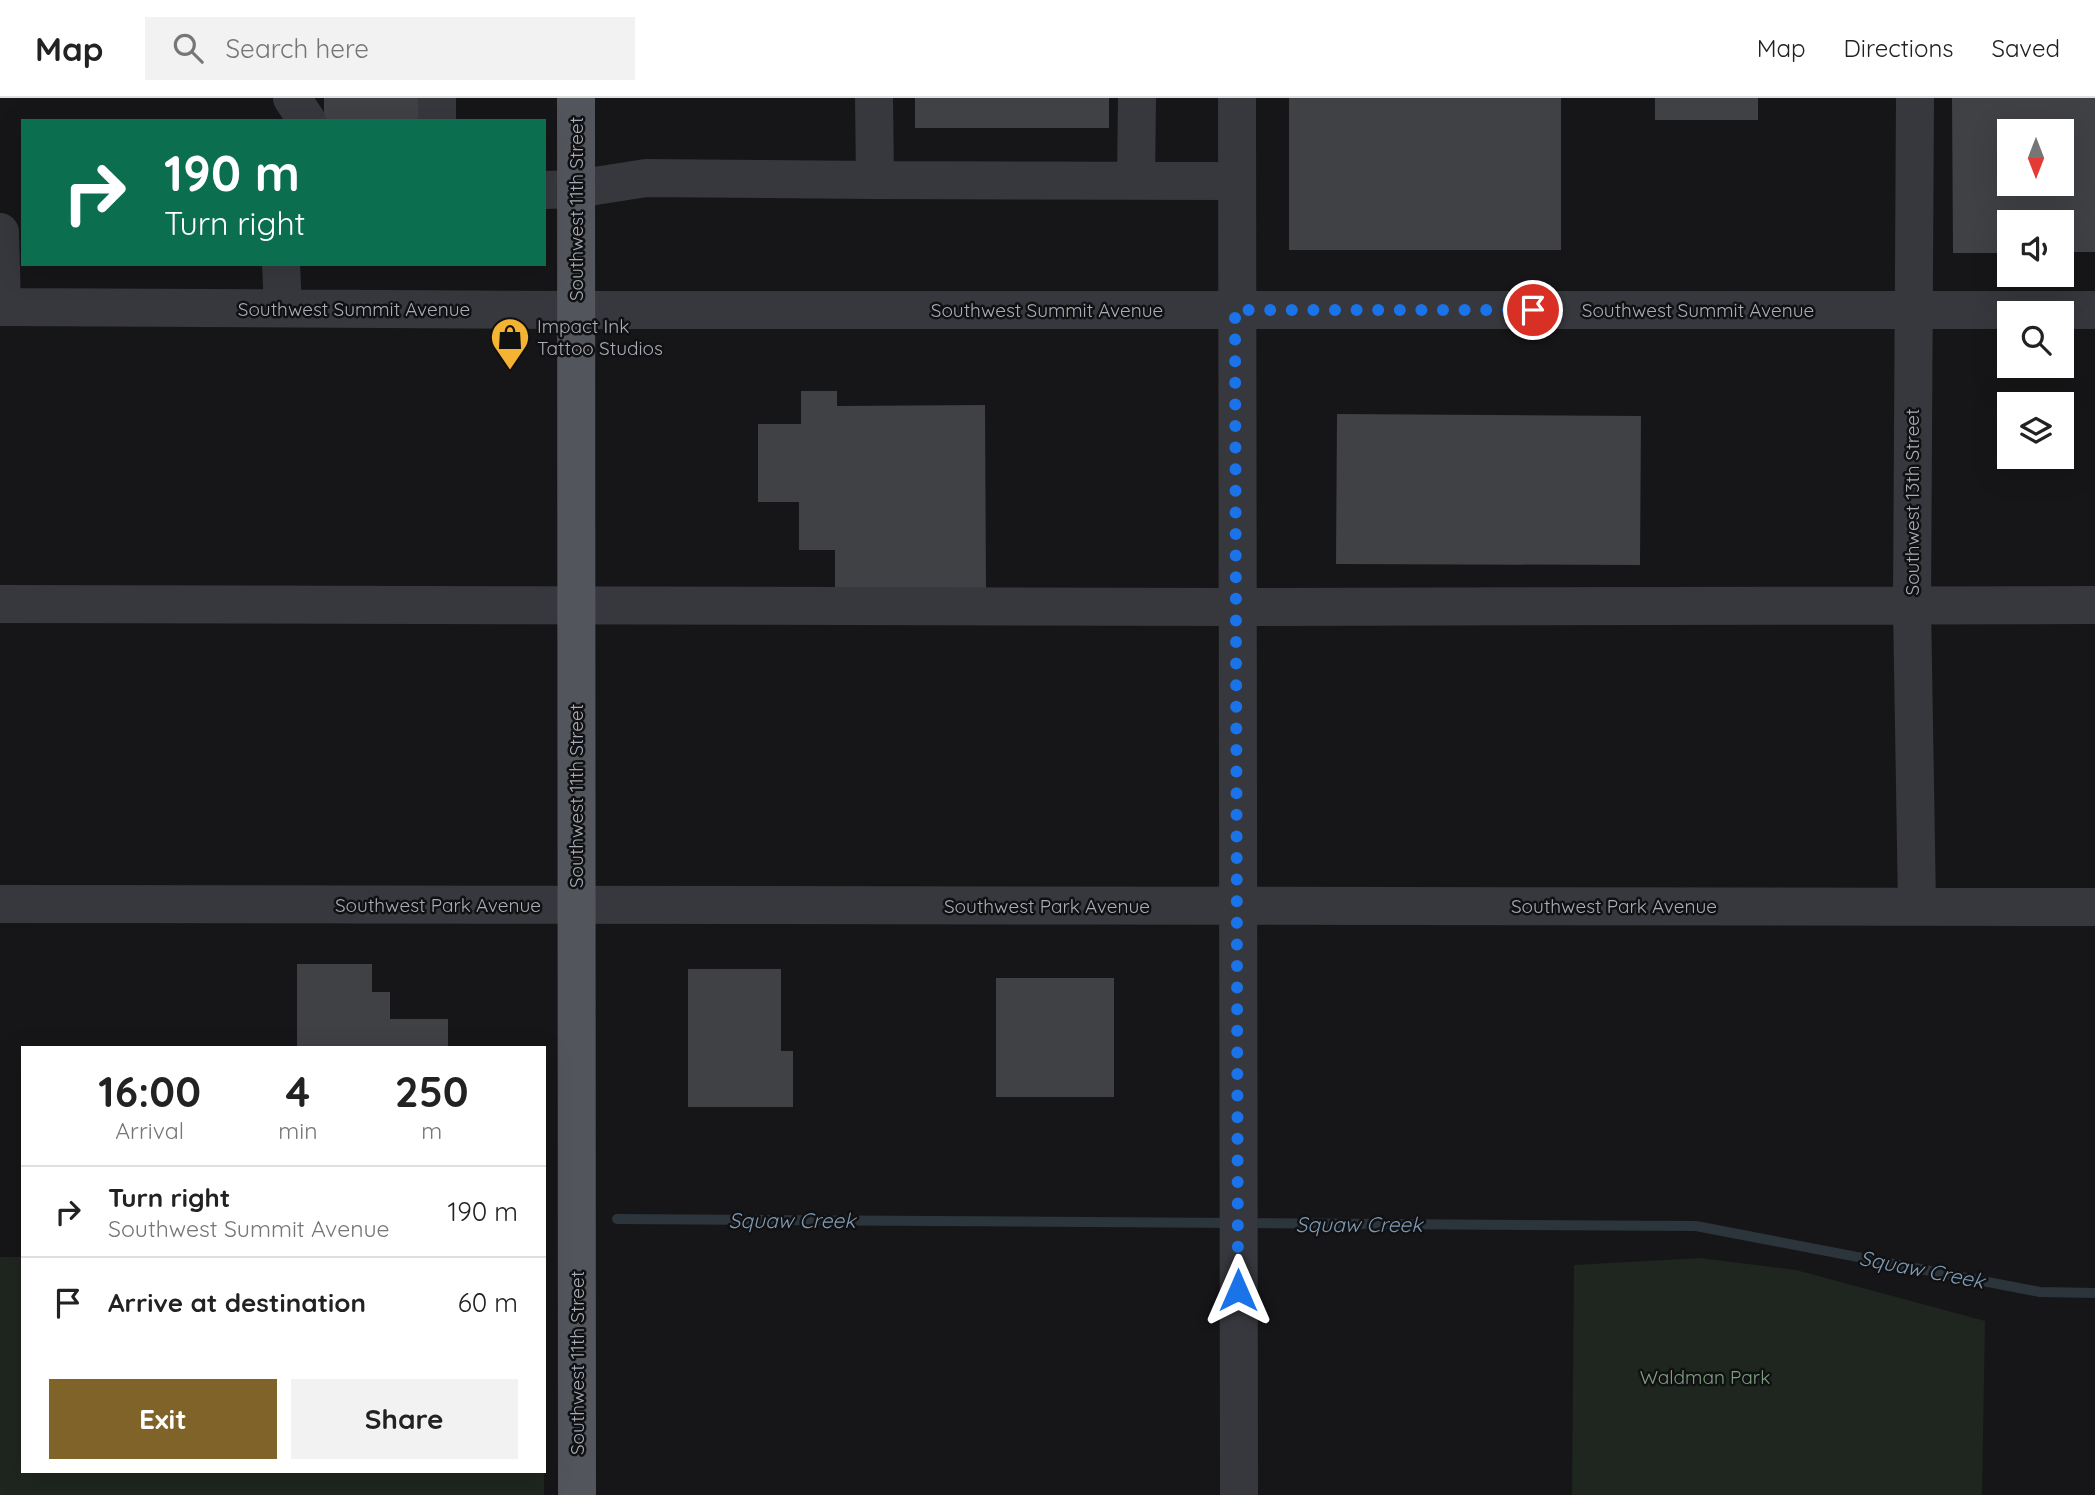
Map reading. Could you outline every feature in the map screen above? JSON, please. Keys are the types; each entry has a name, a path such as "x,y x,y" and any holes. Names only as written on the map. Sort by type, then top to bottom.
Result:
{"main road":[{"name":"Southwest 11th Street","path":"576,98 560,190 576,310 577,1495"}],"street":[{"path":"278,98 278,119"},
{"path":"292,98 306,119"},
{"path":"437,98 437,119"},
{"path":"450,98 450,119"},
{"path":"874,98 875,180"},
{"path":"1136,181 1137,98"},
{"path":"1237,98 1235,310 1239,1495"},
{"name":"Southwest 13th Street","path":"1915,98 1912,606 1917,906"},
{"path":"560,190 646,178 1236,181"},
{"path":"0,232 1,307"},
{"path":"281,266 284,309"},
{"name":"Southwest Summit Avenue","path":"1,307 576,310 2095,310"},
{"path":"0,604 1236,607 2095,605"},
{"name":"Southwest Park Avenue","path":"0,904 2095,907"}],"green space":[{"path":"0,1257 21,1257 21,1473 544,1473 544,1495 0,1495"},
{"name":"Waldman Park","path":"1700,1258 1796,1270 1985,1321 1982,1495 1572,1495 1574,1265"}],"building":[{"path":"324,98 427,98 427,119 324,119"},
{"path":"915,98 1109,98 1109,128 915,128"},
{"path":"1289,98 1561,98 1561,250 1289,250"},
{"path":"1655,98 1758,98 1758,120 1655,120"},
{"path":"1952,98 2095,98 2095,252 2074,252 2074,210 1997,210 1997,253 1953,253"},
{"path":"801,391 837,391 837,406 985,405 986,593 835,595 835,550 799,550 799,502 758,502 758,424 801,424"},
{"path":"1337,414 1641,416 1640,565 1336,564"},
{"path":"297,964 372,964 372,992 390,992 390,1019 448,1019 448,1046 297,1046"},
{"path":"688,969 781,969 781,1051 793,1051 793,1107 688,1107"},
{"path":"996,978 1114,978 1114,1097 996,1097"}],"waterway":[{"name":"Squaw Creek","path":"617,1219 1696,1226 2040,1292 2095,1293"}],"place":[{"name":"Impact Ink Tattoo Studios","path":"510,371"}],"route":[{"path":"1238,1290 1235,310 1533,310"}]}
